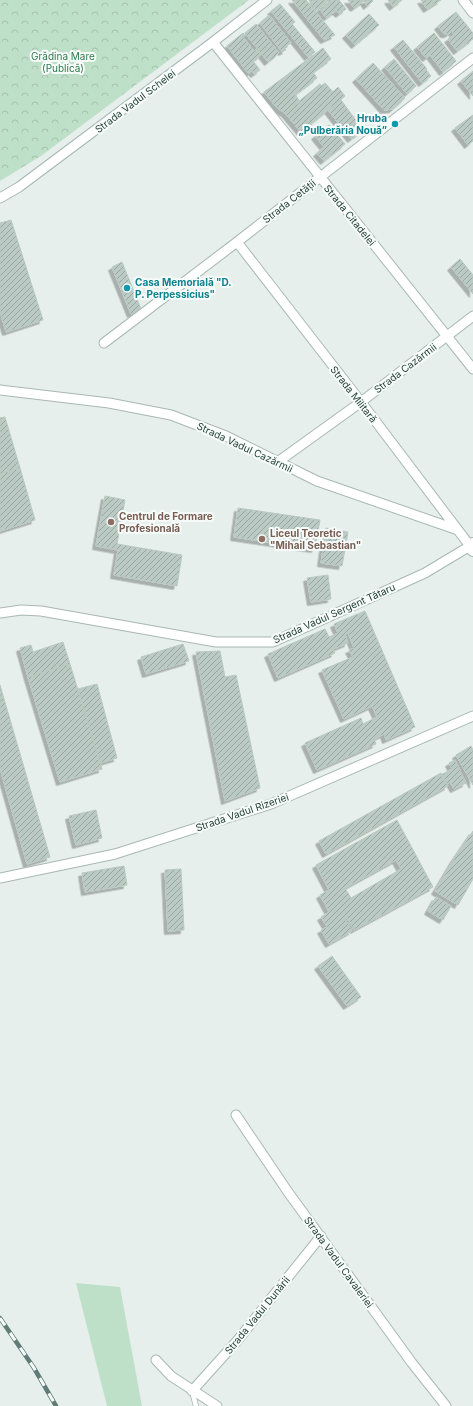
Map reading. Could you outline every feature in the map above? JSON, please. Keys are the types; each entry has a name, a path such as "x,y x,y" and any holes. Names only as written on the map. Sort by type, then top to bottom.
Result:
{"street":[{"name":"Strada Vadul Schelei","path":"0,198 19,187 267,0"},
{"path":"463,0 473,13"},
{"name":"Strada Citadelei","path":"213,42 473,369"},
{"name":"Strada Cetății","path":"104,343 237,242 473,58"},
{"name":"Strada Militară","path":"237,242 472,547"},
{"name":"Strada Cazărmii","path":"278,461 361,402 473,316"},
{"name":"Strada Vadul Cazărmii","path":"0,390 109,403 171,415 226,436 317,481 458,530"},
{"name":"Strada Vadul Sergent Tătaru","path":"0,613 20,610 41,611 216,642 273,642 424,573 472,547"},
{"name":"Strada Vadul Rizeriei","path":"0,878 114,854 271,804 473,716"},
{"name":"Strada Vadul Cavaleriei","path":"236,1115 288,1192 412,1363 446,1406"},
{"name":"Strada Vadul Dunării","path":"192,1391 237,1341 321,1236"},
{"path":"156,1360 171,1376 217,1406"}],"lane":[{"path":"192,1391 196,1406"}],"green space":[{"name":"Grădina Mare (Publică)","path":"0,0 249,0 41,156 0,181"},
{"path":"76,1283 120,1287 142,1406 107,1406"}],"building":[{"path":"292,0 306,0 335,35 324,40"},
{"path":"309,0 339,0 346,9 339,14 336,11 326,18 320,9 329,2 328,1 316,10"},
{"path":"348,0 373,1 367,6 364,1 354,8"},
{"path":"388,0 402,0 393,7"},
{"path":"421,0 441,0 427,9"},
{"path":"280,4 295,22 292,24 315,52 308,57 271,11"},
{"path":"456,12 473,33 473,39 457,51 448,39 454,35 452,31 448,34 444,34 438,26"},
{"path":"369,14 379,25 355,45 346,35"},
{"path":"269,15 291,43 284,47 286,50 282,52 260,23"},
{"path":"256,24 279,53 268,62 245,33"},
{"path":"243,33 245,36 243,37 254,51 257,49 261,55 253,61 260,70 254,74 252,71 249,74 227,46"},
{"path":"434,33 456,61 443,72 430,55 426,58 417,47"},
{"path":"403,40 431,76 422,83 394,47"},
{"path":"323,48 331,59 313,72 317,78 277,108 264,92"},
{"path":"394,59 416,86 407,94 385,67"},
{"path":"373,63 405,98 393,109 384,110 356,79"},
{"path":"473,71 473,96 461,81"},
{"path":"325,83 333,92 338,87 345,96 301,132 285,113 320,84 321,86"},
{"path":"295,94 300,102 285,113 277,108"},
{"path":"341,100 363,130 351,139 328,110"},
{"path":"473,115 473,141 468,145 455,128"},
{"path":"329,125 345,144 324,161 317,153 324,147 315,136"},
{"path":"11,220 43,320 6,332 0,311 0,223"},
{"path":"460,259 473,275 473,294 451,267"},
{"name":"Casa Memorială \"D. P. Perpessicius\"","path":"122,262 141,309 131,314 112,267"},
{"path":"5,417 20,468 0,474 0,418"},
{"path":"20,468 35,520 0,531 0,474"},
{"name":"Centrul de Formare Profesională","path":"105,496 125,500 117,544 182,555 177,586 114,575 118,550 96,546"},
{"path":"238,508 320,520 315,549 234,537"},
{"path":"326,528 348,532 342,566 321,563"},
{"path":"328,575 331,599 311,602 307,578"},
{"path":"365,611 415,727 386,740 384,734 374,739 376,744 317,770 305,743 361,718 363,724 377,717 372,706 344,719 322,670 353,657 349,650 354,648 348,633 345,635 348,643 333,649 335,653 278,678 268,654 325,629 329,637 338,633 334,624"},
{"path":"63,642 70,664 28,677 20,648 31,645 33,652"},
{"path":"183,644 189,661 146,674 141,657"},
{"path":"220,651 225,677 236,675 260,788 225,801 196,652"},
{"path":"70,664 102,769 60,782 28,677"},
{"path":"97,684 117,758 100,763 78,689"},
{"path":"0,685 50,857 27,864 0,768"},
{"path":"471,746 473,750 473,785 456,755"},
{"path":"455,760 466,783 454,789 450,782 446,784 441,775 452,769 449,763"},
{"path":"441,773 448,786 326,854 319,841"},
{"path":"96,810 102,838 76,845 69,816"},
{"path":"397,820 433,887 354,930 347,918 345,919 352,931 329,944 321,930 327,927 321,917 329,912 320,895 329,890 316,865","holes":["396,860 401,869 351,898 345,888"]},
{"path":"473,831 473,879 458,905 435,891"},
{"path":"124,866 127,885 85,892 82,873"},
{"path":"181,869 184,930 168,931 165,870"},
{"path":"436,897 451,906 443,920 428,911"},
{"path":"332,956 361,997 347,1006 318,966"}],"railway":[{"path":"0,1318 34,1368 56,1406"}],"place":[{"name":"Hruba „Pulberăria Nouă”","path":"395,124"},
{"name":"Casa Memorială \"D. P. Perpessicius\"","path":"127,288"},
{"name":"Centrul de Formare Profesională","path":"111,522"},
{"name":"Liceul Teoretic \"Mihail Sebastian\"","path":"262,539"}]}
